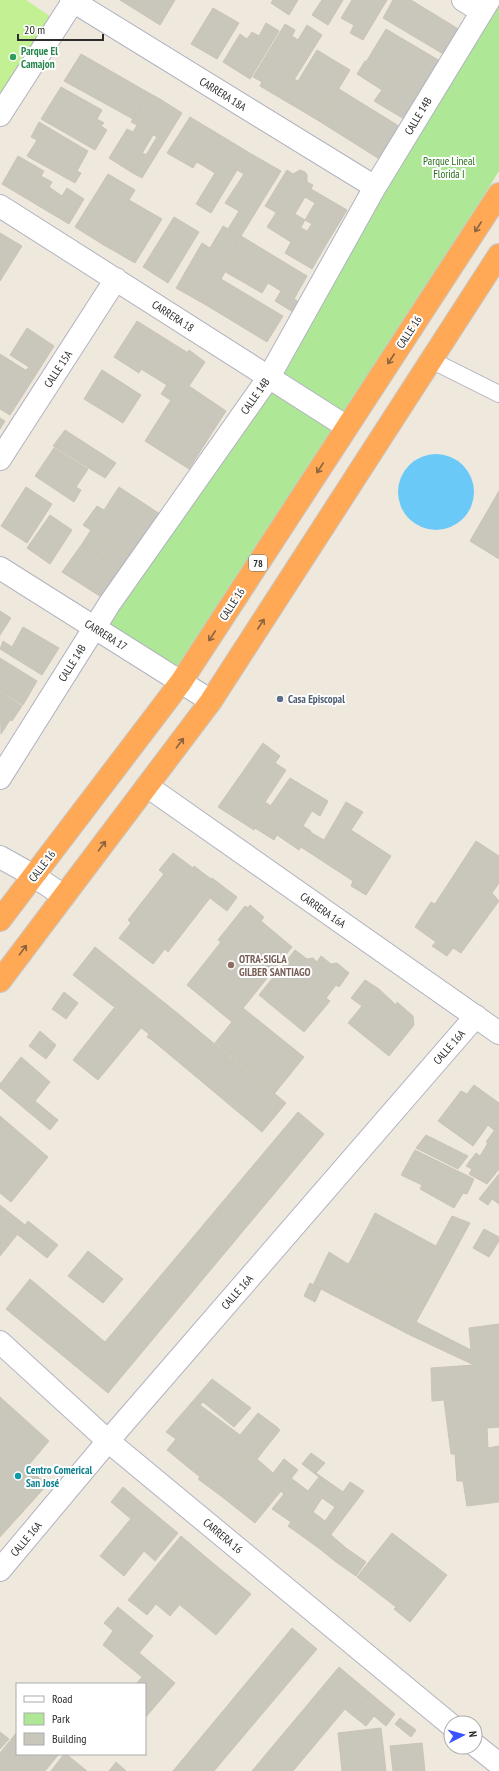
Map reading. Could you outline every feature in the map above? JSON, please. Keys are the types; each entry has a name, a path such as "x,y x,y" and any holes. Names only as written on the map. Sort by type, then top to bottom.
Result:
{"highway":[{"name":"CALLE 16","path":"0,920 181,682 499,194"},
{"path":"0,981 211,701 499,255"}],"street":[{"path":"0,115 72,0"},
{"name":"CARRERA 18A","path":"72,0 375,187"},
{"path":"463,0 485,6"},
{"name":"CALLE 14B","path":"0,778 110,603 269,377 375,187 485,6"},
{"name":"CARRERA 18","path":"0,206 347,427"},
{"name":"CALLE 15A","path":"0,459 116,279"},
{"name":"CARRERA 17","path":"0,568 211,701"},
{"name":"CARRERA 16A","path":"147,786 499,1033"},
{"path":"0,857 34,876 64,896"},
{"name":"CALLE 16A","path":"0,1570 108,1441 476,1016"},
{"name":"CARRERA 16","path":"0,1342 108,1441 443,1718"},
{"path":"483,1751 499,1764"}],"lane":[{"path":"432,360 499,394"}],"green space":[{"name":"Parque El Camajon","path":"0,0 26,0 51,17 0,97"},
{"name":"Parque Lineal Florida I","path":"499,0 499,171 346,419 180,667 108,627 266,384"}],"water":[{"path":"436,454 450,457 463,465 471,478 474,492 471,506 463,519 450,527 436,530 422,527 409,519 401,506 398,492 401,478 409,465 422,457"}],"building":[{"path":"120,0 175,0 160,25"},
{"path":"273,0 298,0 289,15 271,3"},
{"path":"322,0 343,0 328,25 312,15"},
{"path":"352,0 387,0 363,40 350,33 354,25 341,18"},
{"path":"393,0 411,0 460,30 445,55 383,18"},
{"path":"213,8 239,23 217,59 191,44"},
{"path":"266,23 279,31 250,79 223,62 240,34 247,39 252,32 259,36"},
{"path":"285,24 295,30 292,36 298,40 307,25 322,35 282,99 260,86 262,82 253,77"},
{"path":"386,29 440,61 420,94 366,62"},
{"path":"317,50 350,70 319,121 282,99 294,79 298,81"},
{"path":"81,54 149,93 133,119 64,81"},
{"path":"365,61 420,94 404,119 374,101 382,90 357,74"},
{"path":"61,87 102,110 97,119 104,123 101,126 107,130 95,150 41,119"},
{"path":"339,89 402,128 381,160 319,121"},
{"path":"149,93 160,99 142,128 153,135 131,172 109,158 127,129 133,132 137,125 131,122"},
{"path":"160,99 182,113 142,178 131,172 143,153 146,155 157,137 142,128"},
{"path":"190,117 215,132 193,168 167,153"},
{"path":"39,122 88,151 77,171 81,173 75,183 27,156 37,140 31,137"},
{"path":"215,132 248,152 211,213 196,204 215,173 197,162"},
{"path":"248,152 281,171 241,236 228,229 239,211 225,203 244,174 237,170"},
{"path":"18,156 44,171 41,176 52,182 49,187 62,196 67,188 84,199 69,224 2,184"},
{"path":"287,170 293,174 300,170 305,172 307,175 307,182 313,185 311,189 347,210 327,243 307,231 312,224 305,220 301,227 265,206","holes":["305,197 315,203 305,220 295,214"]},
{"path":"108,174 135,190 102,244 75,227"},
{"path":"129,200 162,219 135,263 102,244"},
{"path":"276,213 327,243 312,269 285,253 291,242 267,227"},
{"path":"174,217 199,232 168,283 143,267"},
{"path":"223,226 241,236 222,270 225,272 206,305 176,288 202,243 210,248"},
{"path":"0,233 22,246 0,281"},
{"path":"241,236 307,276 294,299 299,302 293,312 275,301 281,291 268,283 262,293 222,270"},
{"path":"221,279 283,316 267,342 206,305"},
{"path":"137,321 188,353 167,385 141,369 139,373 114,357"},
{"path":"27,328 54,346 35,376 26,370 29,367 10,355"},
{"path":"189,350 205,362 189,386 226,411 215,428 161,394"},
{"path":"0,354 35,376 10,415 0,409"},
{"path":"102,370 141,395 123,423 84,399"},
{"path":"171,400 215,428 189,469 145,441"},
{"path":"0,418 5,421 0,429"},
{"path":"65,430 116,463 105,478 53,446"},
{"path":"54,448 88,469 76,487 81,490 74,502 35,476"},
{"path":"26,487 52,504 27,543 1,526"},
{"path":"119,487 160,514 132,557 83,525 97,506 104,510"},
{"path":"499,491 499,559 470,541"},
{"path":"50,515 72,530 50,564 27,548"},
{"path":"91,530 132,557 124,571 82,544"},
{"path":"82,544 124,571 106,600 62,572"},
{"path":"0,611 11,618 0,635"},
{"path":"23,627 59,648 42,675 0,649 3,641 12,647"},
{"path":"0,658 37,681 23,705 0,691"},
{"path":"0,692 22,706 1,734"},
{"path":"263,743 280,756 275,763 286,770 265,802 271,806 254,830 218,807"},
{"path":"290,778 328,801 320,816 312,811 303,826 311,831 299,850 277,835 274,840 255,828"},
{"path":"346,802 363,812 351,830 391,856 366,895 351,886 353,881 301,847 310,832 324,840"},
{"path":"476,841 499,856 499,883 492,893 499,901 461,953 453,948 447,956 432,946 436,942 415,927 431,902 435,904"},
{"path":"173,853 193,868 194,866 211,879 212,878 237,897 227,911 210,898 168,952 165,949 153,964 119,938 131,923 128,920 164,874 159,870"},
{"path":"250,905 264,917 261,921 292,947 232,1022 187,985 221,942 218,940 245,906 248,908"},
{"path":"95,947 176,1012 152,1040 147,1037 149,1034 73,975"},
{"path":"295,950 307,959 313,958 317,962 321,956 331,964 337,963 349,973 339,987 336,985 326,998 330,1001 304,1032 259,995"},
{"path":"365,980 379,989 396,1005 397,1002 413,1016 414,1025 389,1056 348,1023 362,1006 351,998"},
{"path":"64,992 78,1003 66,1019 52,1009"},
{"path":"114,1008 141,1028 98,1080 73,1060"},
{"path":"243,1008 304,1057 275,1093 215,1043"},
{"path":"176,1012 286,1103 262,1132 152,1040"},
{"path":"40,1031 56,1045 54,1048 37,1035"},
{"path":"37,1035 54,1048 46,1059 29,1046"},
{"path":"21,1057 50,1082 35,1101 58,1120 50,1130 0,1088 0,1084"},
{"path":"474,1085 499,1103 499,1124 494,1130 488,1125 473,1146 438,1121 461,1091 467,1094"},
{"path":"298,1112 324,1134 108,1393 6,1309 30,1279 105,1342"},
{"path":"0,1116 48,1157 11,1202 0,1193"},
{"path":"499,1124 499,1169 487,1184 469,1174 472,1169 466,1166 476,1153 480,1156 488,1143 486,1142"},
{"path":"426,1135 468,1156 458,1169 416,1148"},
{"path":"415,1150 474,1179 467,1194 463,1193 454,1208 420,1189 422,1185 401,1175"},
{"path":"499,1174 499,1204 492,1199 488,1205 479,1199"},
{"path":"0,1205 25,1225 0,1256"},
{"path":"375,1213 436,1246 452,1216 470,1223 426,1304 351,1260"},
{"path":"28,1221 58,1245 47,1258 18,1235"},
{"path":"484,1229 499,1237 499,1241 489,1257 473,1248"},
{"path":"88,1251 123,1279 103,1303 68,1276"},
{"path":"329,1252 348,1264 351,1260 426,1304 416,1322 471,1350 469,1328 499,1324 499,1427 487,1428 488,1448 499,1446 499,1502 467,1506 463,1481 457,1481 455,1454 451,1454 444,1400 432,1401 431,1368 474,1365 410,1335 313,1285"},
{"path":"310,1283 321,1289 315,1302 304,1296"},
{"path":"212,1379 251,1408 234,1427 203,1402 200,1405 240,1435 258,1413 277,1427 221,1496 198,1479 200,1477 167,1450 176,1439 166,1432"},
{"name":"Centro Comerical San José","path":"0,1397 49,1441 27,1467 47,1485 0,1537"},
{"path":"277,1427 280,1430 257,1459 273,1473 284,1459 298,1470 255,1523 221,1496"},
{"path":"311,1453 325,1463 316,1473 343,1492 350,1482 364,1491 320,1549 288,1526 291,1522 272,1509 284,1494 280,1491 291,1478 308,1491 319,1477 302,1464","holes":["322,1498 335,1507 325,1521 313,1512"]},
{"path":"123,1487 143,1504 131,1519 111,1502"},
{"path":"143,1504 178,1533 155,1561 144,1551 124,1576 100,1556"},
{"path":"392,1533 447,1575 410,1622 394,1609 396,1607 357,1577"},
{"path":"331,1535 346,1548 336,1562 320,1549"},
{"path":"181,1536 214,1564 170,1616 156,1604 147,1615 128,1600"},
{"path":"346,1548 366,1562 356,1576 336,1562"},
{"path":"214,1564 251,1594 216,1635 180,1605"},
{"path":"118,1607 153,1636 139,1653 104,1623"},
{"path":"292,1628 317,1649 214,1771 173,1771"},
{"path":"113,1631 175,1683 146,1717 146,1683 137,1683 142,1677 103,1645"},
{"path":"339,1667 370,1693 352,1715 345,1709 293,1771 252,1771"},
{"path":"370,1693 395,1714 386,1726 374,1716 366,1726 352,1715"},
{"path":"400,1718 416,1730 411,1737 395,1724"},
{"path":"381,1728 386,1771 342,1771 338,1733"},
{"path":"0,1732 9,1739 0,1749"},
{"path":"16,1733 16,1755 27,1755 15,1771 0,1771 0,1753"},
{"path":"422,1743 425,1771 393,1771 390,1746"},
{"path":"27,1755 58,1755 45,1771 15,1771"},
{"path":"63,1755 67,1755 87,1771 51,1771"},
{"path":"116,1762 126,1771 109,1771"}],"place":[{"name":"Parque El Camajon","path":"13,57"},
{"name":"Casa Episcopal","path":"280,699"},
{"name":"OTRA-SIGLA GILBER SANTIAGO","path":"231,965"},
{"name":"Centro Comerical San José","path":"18,1476"}]}
